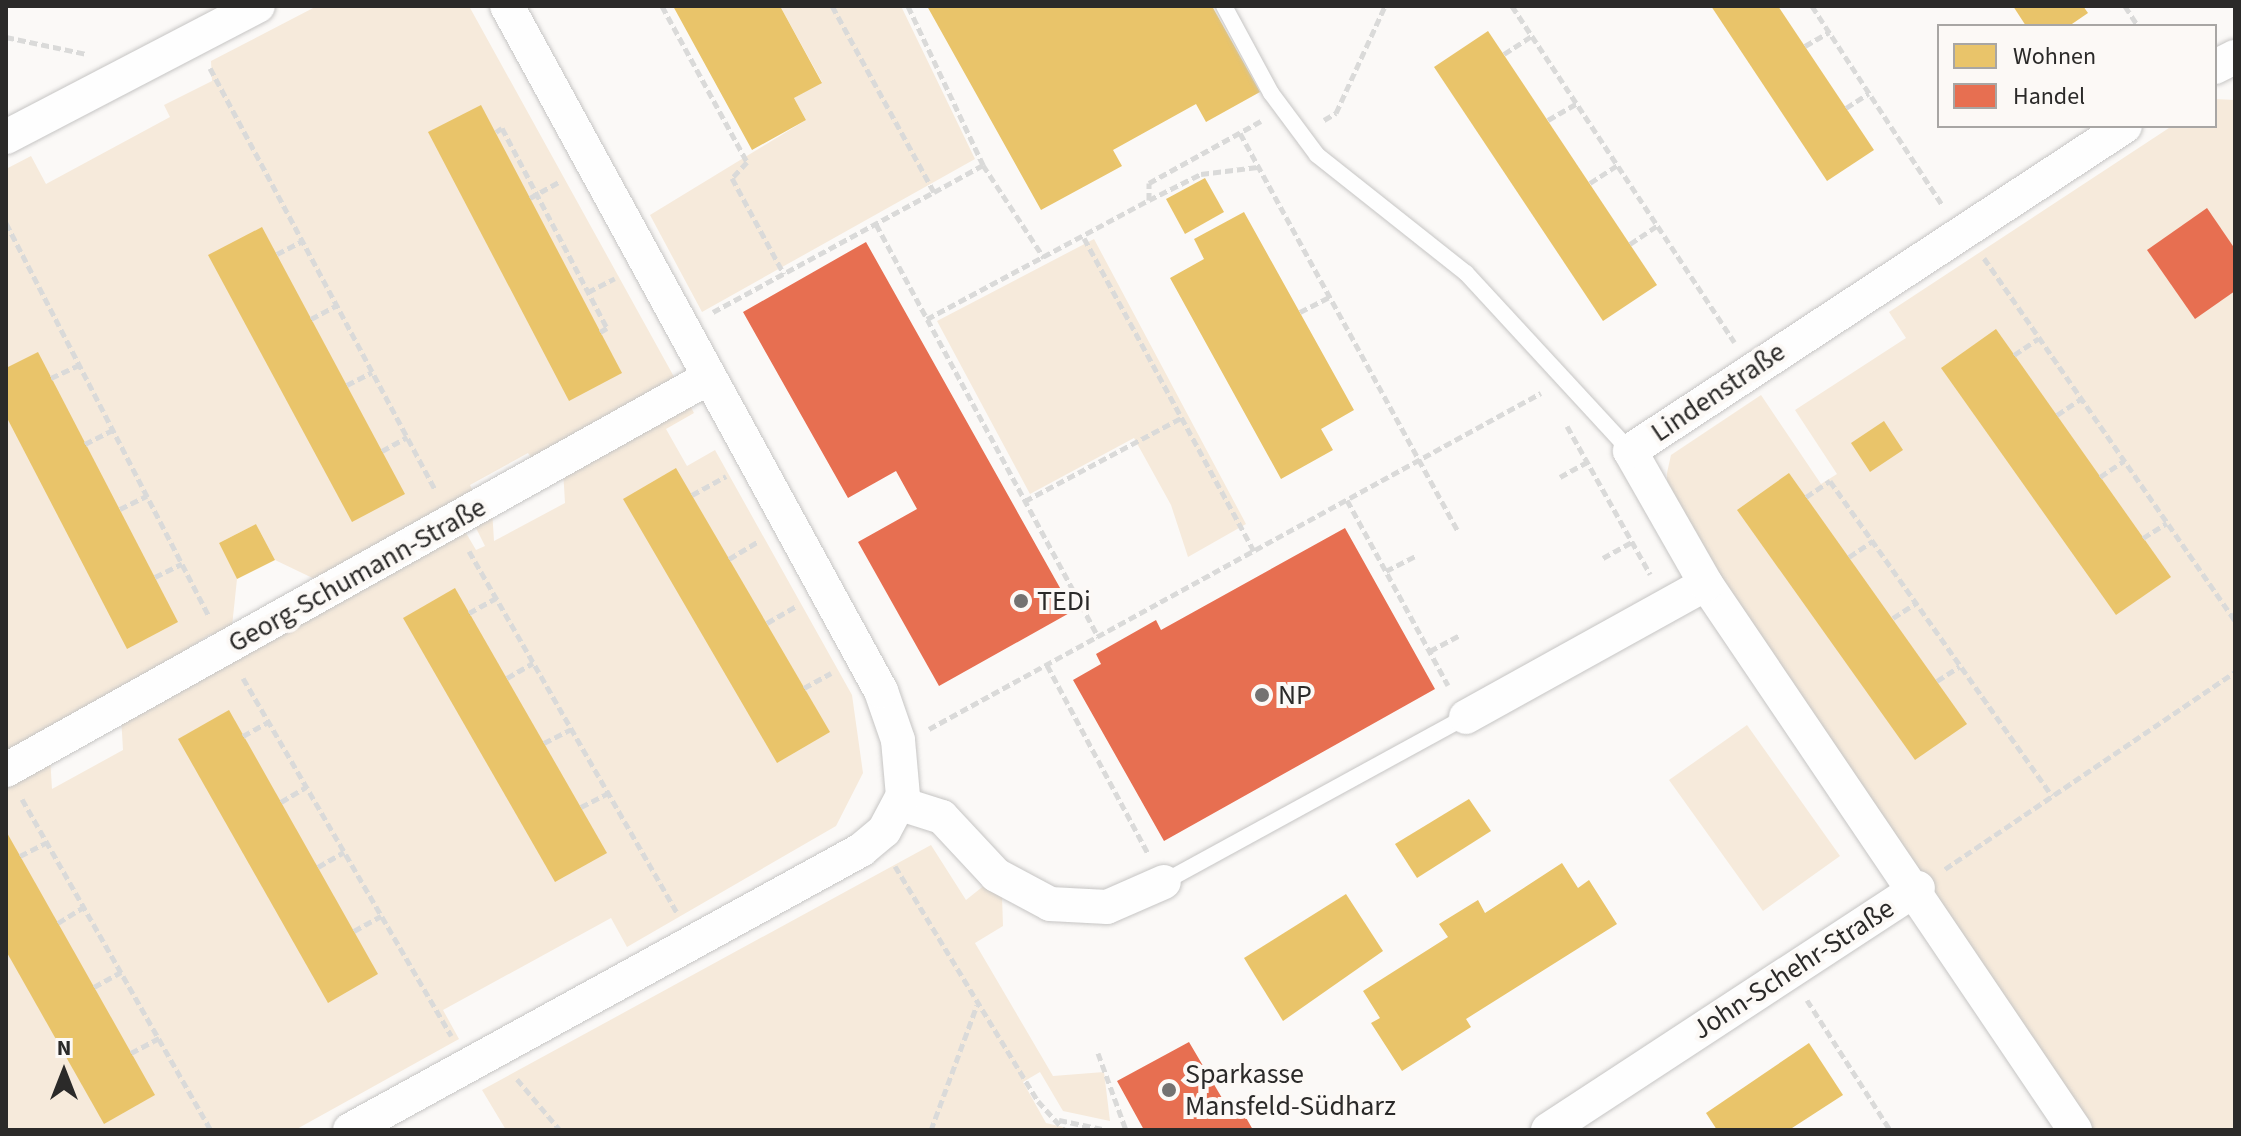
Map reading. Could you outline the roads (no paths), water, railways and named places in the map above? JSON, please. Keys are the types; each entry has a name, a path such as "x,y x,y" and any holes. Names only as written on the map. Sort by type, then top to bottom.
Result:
{"street":[{"path":"6,137 258,6"},
{"path":"350,1130 878,837 901,804 898,740 881,691 507,6"},
{"path":"2217,66 2235,57"},
{"name":"Lindenstraße","path":"1918,888 1706,584 1630,451 2122,128"},
{"name":"Georg-Schumann-Straße","path":"10,779 708,378"},
{"path":"1466,717 1706,584"},
{"path":"901,804 942,817 996,875 1042,901 1103,908 1164,882"},
{"name":"John-Schehr-Straße","path":"1548,1130 1918,888 2075,1130"}],"lane":[{"path":"1224,6 1282,109 1334,173 1466,273 1554,386 1630,451"},
{"path":"1164,882 1466,717"}],"place":[{"name":"TEDi","path":"1021,601"},
{"name":"NP","path":"1262,695"},
{"name":"Sparkasse Mansfeld-Südharz","path":"1169,1090"}]}
